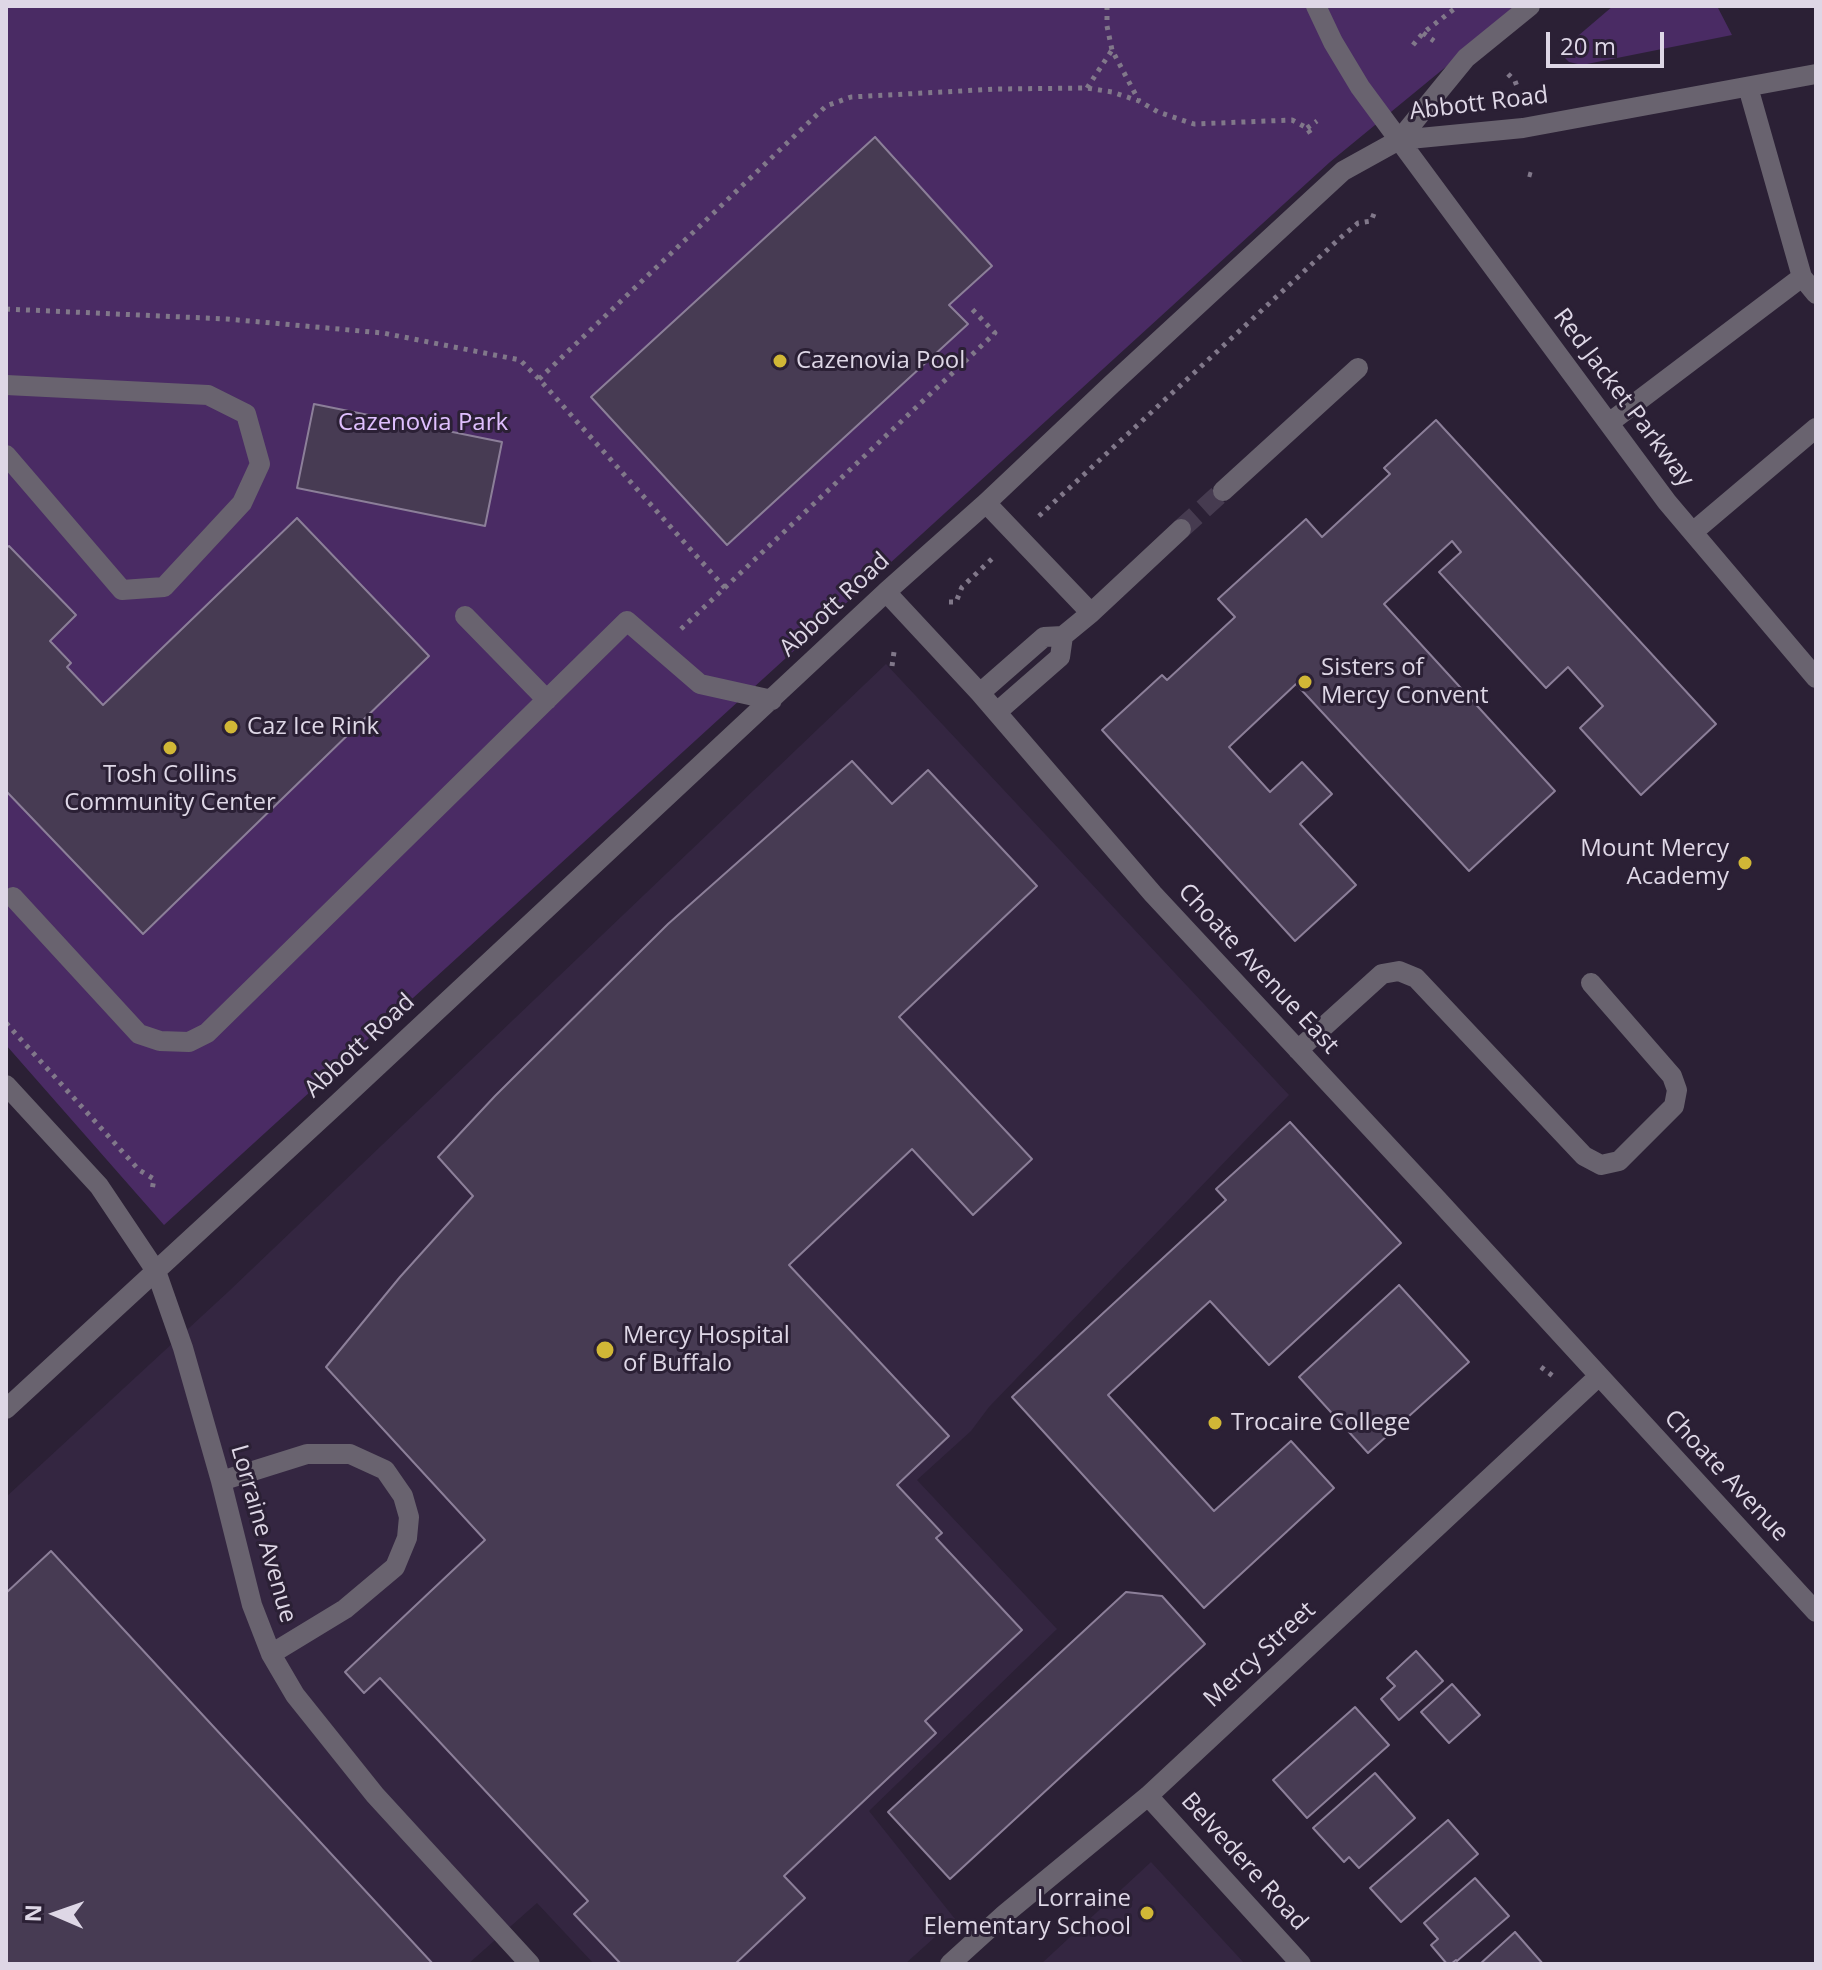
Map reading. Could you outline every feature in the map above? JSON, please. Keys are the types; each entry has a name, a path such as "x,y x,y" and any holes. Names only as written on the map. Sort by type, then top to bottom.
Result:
{"street":[{"name":"Red Jacket Parkway","path":"1316,6 1355,79 1667,502 1816,678"},
{"path":"1399,140 1466,58 1530,6"},
{"name":"Abbott Road","path":"6,1409 1343,171 1399,140 1523,128 1816,74"},
{"path":"1748,87 1802,277 1816,294"},
{"path":"1609,423 1802,277"},
{"path":"1223,491 1358,368"},
{"path":"6,385 208,395 246,414 260,464 242,503 164,587 122,590 6,455"},
{"path":"1693,532 1816,428"},
{"path":"986,503 1091,613"},
{"path":"980,693 1044,637 1063,636 1181,529"},
{"name":"Choate Avenue East","path":"886,592 997,712 1153,894 1599,1376"},
{"path":"465,616 547,700"},
{"path":"13,897 139,1034 160,1041 189,1042 207,1033 627,621 700,684 772,700"},
{"path":"997,712 1060,657 1063,636"},
{"path":"1298,1050 1382,974 1399,971 1416,978 1584,1156 1601,1165 1619,1161 1674,1106 1677,1090 1672,1076 1591,983"},
{"name":"Lorraine Avenue","path":"6,1085 99,1186 156,1271 183,1348 252,1605 271,1654 295,1695 375,1795 530,1964"},
{"name":"Choate Avenue","path":"1599,1376 1816,1612"},
{"name":"Mercy Street","path":"950,1964 1005,1914 1148,1796 1599,1376"},
{"path":"221,1481 307,1454 350,1454 385,1470 403,1496 409,1517 407,1538 395,1567 345,1609 271,1654"},
{"name":"Belvedere Road","path":"1148,1796 1301,1964"}],"path":[{"path":"1107,6 1112,50 1139,101"},
{"path":"1413,45 1423,33 1458,6"},
{"path":"1423,33 1434,41"},
{"path":"1087,88 1112,50"},
{"path":"1508,74 1518,89"},
{"path":"539,379 826,106 851,97 997,89 1087,88 1139,101 1158,112 1194,124 1292,120 1307,128 1312,136"},
{"path":"1307,128 1317,121"},
{"path":"1528,174 1535,176"},
{"path":"949,602 956,602 962,587 1339,239 1358,223 1371,221 1376,209"},
{"path":"660,649 995,333 970,307"},
{"path":"6,309 227,319 383,333 520,360 725,588"},
{"path":"892,666 894,652"},
{"path":"6,1023 139,1170 154,1179 152,1190"},
{"path":"1541,1367 1554,1378"}],"shaded area":[{"name":"Mercy Hospital of Buffalo","path":"886,664 1289,1095 989,1407 971,1431 917,1480 1057,1629 869,1811 955,1919 905,1964 594,1964 537,1903 468,1964 6,1964 6,1497 228,1292"},
{"name":"Lorraine Elementary School","path":"1151,1862 1245,1964 1041,1964"}],"green space":[{"name":"Cazenovia Park","path":"6,6 1520,6 1330,162 164,1225 6,1045"},
{"path":"1613,6 1717,6 1732,35 1582,65 1569,62 1565,58 1565,47"}],"building":[{"name":"Cazenovia Pool","path":"875,137 992,266 949,305 968,324 727,545 591,397"},
{"path":"314,404 502,442 485,526 297,488"},
{"name":"Sisters of Mercy Convent","path":"1436,420 1716,724 1641,795 1580,728 1603,706 1568,667 1546,688 1439,572 1461,552 1452,541 1384,604 1555,791 1469,871 1296,684 1229,747 1270,792 1302,762 1332,794 1300,824 1356,885 1295,941 1102,730 1162,675 1167,680 1235,617 1218,599 1306,519 1322,537 1390,474 1384,468"},
{"name":"Tosh Collins Community Center","path":"297,518 429,656 143,934 6,791 6,548 9,546 76,615 50,641 71,663 67,667 103,705"},
{"path":"852,761 892,804 928,770 1037,886 899,1017 1032,1159 973,1215 912,1149 789,1265 949,1436 897,1485 942,1533 936,1538 1022,1630 925,1721 936,1733 784,1876 805,1898 735,1964 621,1964 574,1914 588,1901 380,1678 364,1693 345,1672 485,1540 326,1367 400,1277 473,1196 438,1157 668,924"},
{"path":"1290,1122 1401,1243 1269,1365 1210,1301 1108,1395 1214,1511 1291,1441 1334,1488 1204,1608 1012,1397 1226,1200 1216,1189"},
{"path":"1399,1285 1469,1362 1368,1453 1299,1377"},
{"path":"51,1551 433,1964 6,1964 6,1593"},
{"path":"1126,1592 1162,1596 1205,1644 950,1879 888,1812"},
{"path":"1416,1651 1443,1681 1399,1720 1381,1699 1395,1686 1387,1678"},
{"path":"1452,1684 1480,1715 1449,1743 1421,1712"},
{"path":"1355,1707 1389,1745 1307,1818 1273,1780"},
{"path":"1375,1773 1415,1818 1359,1868 1349,1857 1344,1862 1313,1828"},
{"path":"1448,1820 1478,1854 1401,1922 1370,1888"},
{"path":"1475,1878 1509,1916 1457,1961 1447,1964 1431,1945 1438,1939 1424,1923"},
{"path":"1515,1932 1543,1964 1480,1964"}],"tunnel":[{"path":"1181,529 1223,491"}],"place":[{"name":"Cazenovia Pool","path":"780,361"},
{"name":"Sisters of Mercy Convent","path":"1305,682"},
{"name":"Caz Ice Rink","path":"231,727"},
{"name":"Tosh Collins Community Center","path":"170,748"},
{"name":"Mount Mercy Academy","path":"1745,863"},
{"name":"Mercy Hospital of Buffalo","path":"605,1350"},
{"name":"Trocaire College","path":"1215,1423"},
{"name":"Lorraine Elementary School","path":"1147,1913"}]}
